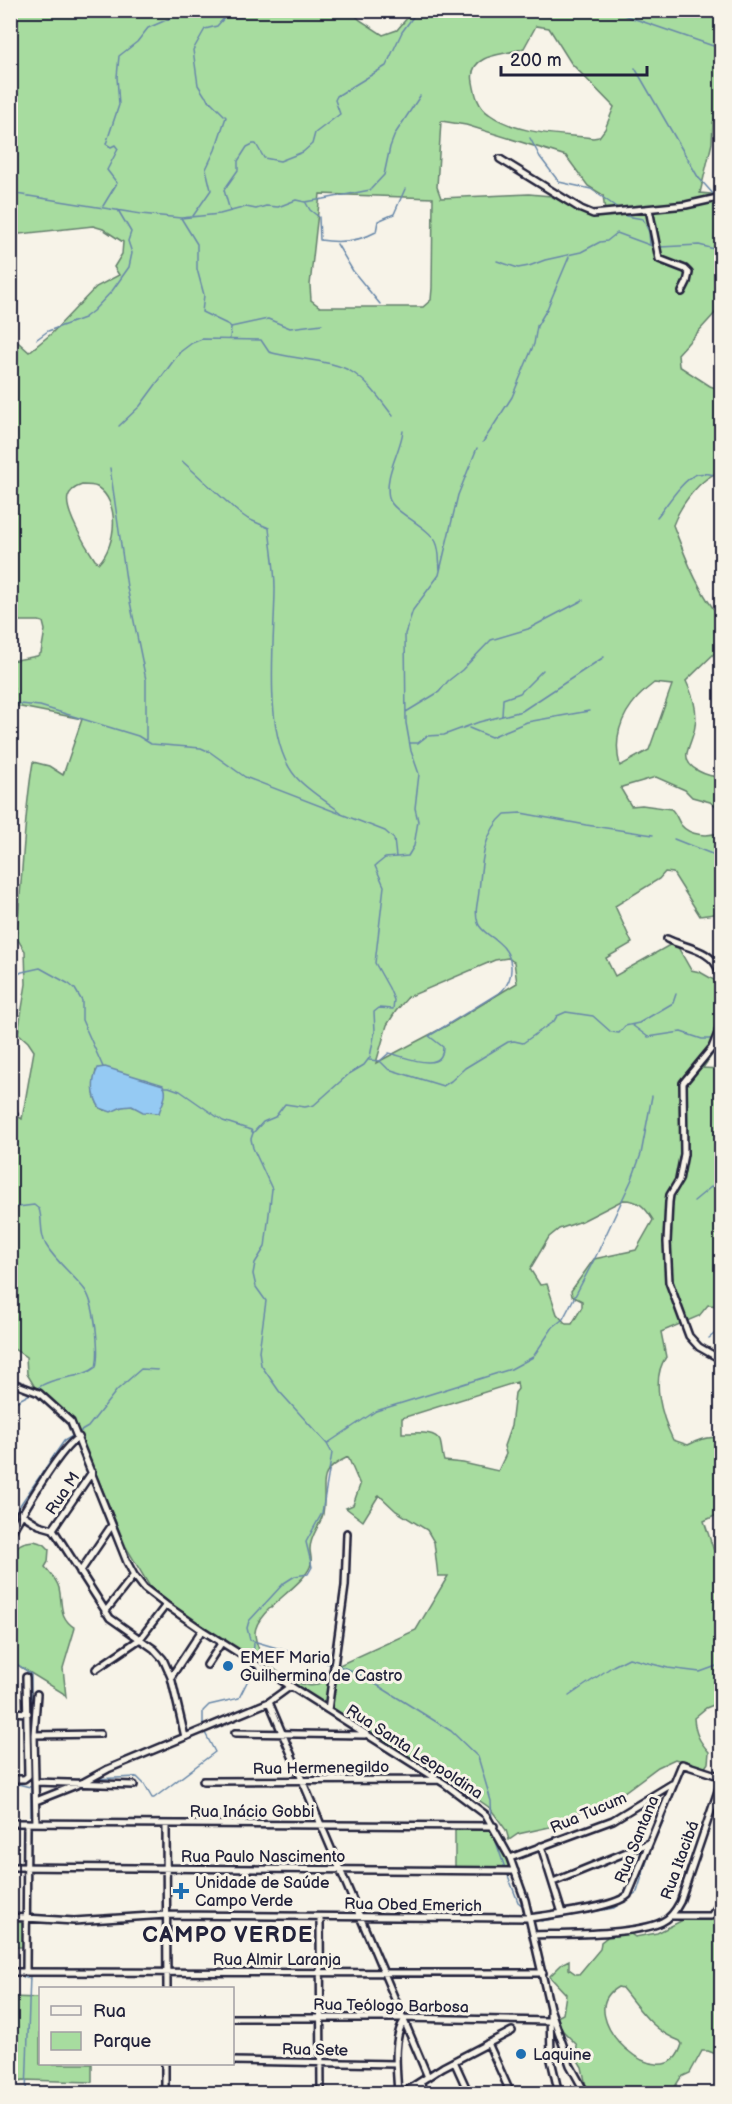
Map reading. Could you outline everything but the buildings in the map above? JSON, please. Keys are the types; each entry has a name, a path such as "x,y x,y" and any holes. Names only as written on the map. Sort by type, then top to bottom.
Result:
{"street":[{"path":"500,159 588,212 600,213 686,205 722,197"},
{"path":"649,209 659,259 685,269 689,273 682,292"},
{"path":"667,939 703,953 716,963 722,996"},
{"path":"722,1012 712,1048 683,1083 684,1154 681,1175 669,1202 667,1242 669,1282 689,1336 699,1347 722,1360"},
{"name":"Rua Santa Leopoldina","path":"10,1382 34,1390 71,1422 134,1575 144,1587 202,1630 439,1780 482,1811 494,1826 510,1858 525,1900 550,2008 570,2065 586,2094"},
{"path":"10,1535 21,1513 58,1458 71,1441 79,1437"},
{"name":"Rua M","path":"53,1529 92,1472"},
{"path":"21,1513 39,1525 53,1529 105,1612 112,1620 159,1654 171,1677 185,1737"},
{"path":"80,1572 112,1525"},
{"path":"328,1710 345,1586 347,1533"},
{"path":"105,1612 134,1575"},
{"path":"96,1670 140,1639 166,1605"},
{"path":"171,1677 202,1630"},
{"path":"207,1665 222,1642"},
{"path":"26,1677 34,1735 36,1823"},
{"path":"36,1802 269,1702 291,1686"},
{"path":"11,1779 24,1779 28,1776 30,1713 37,1694"},
{"path":"269,1702 281,1735 428,2077"},
{"path":"10,1712 30,1713"},
{"path":"235,1733 368,1735"},
{"path":"34,1735 100,1734"},
{"name":"Rua Santana","path":"528,1918 618,1902 625,1898 630,1892 682,1764 722,1778"},
{"name":"Rua Itacibá","path":"533,1935 609,1932 643,1928 663,1922 671,1916 680,1902 722,1778"},
{"path":"35,1779 134,1785"},
{"name":"Rua Hermenegildo","path":"204,1781 439,1780"},
{"name":"Rua Tucum","path":"510,1858 619,1817 673,1783"},
{"name":"Rua Inácio Gobbi","path":"10,1823 494,1826"},
{"path":"26,1972 27,1823"},
{"path":"166,1825 167,1987"},
{"path":"553,1882 650,1843"},
{"path":"541,1846 562,1913"},
{"name":"Rua Paulo Nascimento","path":"10,1867 514,1871"},
{"path":"671,1916 711,1916 722,1901"},
{"name":"Rua Obed Emerich","path":"10,1917 84,1921 166,1915 528,1918"},
{"path":"320,1917 321,2094"},
{"name":"Rua Almir Laranja","path":"10,1972 543,1973"},
{"path":"550,2008 551,2060 559,2094"},
{"name":"Rua Teólogo Barbosa","path":"234,2018 322,2017 549,2021"},
{"path":"404,2019 398,2032 396,2064 399,2094 454,2061 512,2031"},
{"path":"488,2043 511,2094"},
{"name":"Rua Sete","path":"234,2061 396,2064"},
{"path":"454,2061 470,2094"},
{"path":"165,2065 165,2094"},
{"path":"420,2082 425,2094"}],"green space":[{"path":"11,11 351,11 383,35 397,30 413,11 721,11 721,107 720,114 713,122 712,143 700,193 721,195 721,311 717,311 678,354 679,366 710,386 721,390 721,471 706,479 692,493 673,525 699,586 721,618 721,647 686,681 693,697 696,714 687,759 689,764 698,771 710,776 721,777 721,806 716,807 710,802 692,797 685,790 656,777 621,789 631,806 642,805 671,809 681,825 689,831 705,835 721,832 721,913 700,916 673,873 665,872 659,879 615,906 632,943 606,958 615,976 675,942 691,970 700,972 721,984 721,1047 718,1046 703,1068 721,1069 721,1306 708,1305 699,1316 661,1332 666,1357 661,1366 658,1387 665,1420 673,1440 688,1445 709,1438 721,1439 721,1513 704,1521 721,1567 721,1702 706,1708 694,1718 698,1736 709,1752 708,1763 704,1769 675,1759 658,1767 623,1793 610,1806 583,1810 563,1824 518,1834 509,1840 506,1830 490,1808 457,1785 360,1728 201,1628 150,1587 126,1547 93,1467 80,1443 57,1407 36,1389 27,1374 26,1357 11,1347 11,1112 22,1119 34,1051 18,1033 26,984 25,951 16,937 27,806 33,762 49,766 63,775 82,719 11,705 10,694 14,689 11,683 11,661 37,656 41,653 45,630 43,622 11,621 11,336 29,352 51,334 96,287 119,275 114,267 122,254 123,242 103,229 93,226 11,235","holes":["536,26 549,28 571,63 614,107 599,137 526,130 500,121 482,108 473,82 472,75 476,66 488,57 524,48","441,121 466,125 566,156 588,186 603,195 605,212 595,217 551,196 529,194 441,198 437,187","320,194 433,198 431,300 423,307 320,307 311,300 310,285","82,485 97,487 110,503 113,513 112,535 105,555 99,563 82,538 69,511 68,497 75,488","654,683 672,685 649,750 620,766 619,730 629,709","508,958 514,962 517,983 448,1025 376,1063 387,1025 408,997 495,960","96,1071 143,1111 129,1106 111,1110 100,1108 94,1095","623,1200 641,1205 653,1220 636,1250 594,1259 571,1291 572,1296 582,1301 582,1307 572,1324 566,1324 557,1314 547,1284 540,1285 530,1269 549,1237 559,1229 582,1221","517,1382 518,1389 515,1393 511,1426 504,1446 506,1454 498,1471 444,1461 437,1437 422,1433 402,1433 402,1418","348,1457 360,1485 353,1505 346,1508 363,1521 379,1495 396,1511 427,1530 434,1542 438,1576 448,1576 416,1630 330,1668 320,1683 307,1685 292,1680 267,1663 259,1649 255,1633 257,1624 263,1616 298,1583 310,1567 310,1544 323,1514 326,1475 337,1463"]},
{"path":"721,1306 721,1358 714,1355"},
{"path":"34,1541 44,1544 49,1549 48,1562 45,1567 58,1585 64,1615 75,1628 63,1668 66,1697 11,1661 9,1601 13,1555 19,1545"},
{"path":"455,1830 494,1830 512,1867 455,1867"},
{"path":"721,1914 721,2056 702,2051 690,2073 681,2077 671,2093 605,2093 599,2088 586,2086 582,2067 576,2057 577,2045 556,2024 555,2018 563,2014 566,1994 550,1976 569,1960 569,1969 579,1974 600,1949 601,1942 610,1935 628,1932 635,1937 657,1933 689,1917 718,1920","holes":["618,1987 622,1988 655,2026 680,2041 682,2044 673,2060 658,2064 642,2060 625,2048 612,2033 605,2016 606,2000"]},
{"path":"11,1921 22,1922 23,1947 11,1947"},
{"path":"11,1997 39,1998 39,2065 92,2065 92,2082 23,2080 11,2083"}],"water":[{"path":"105,1067 163,1085 165,1095 159,1113 143,1112 132,1106 111,1112 100,1108 95,1099 93,1083 98,1068"}],"waterway":[{"path":"103,206 117,183 107,170 118,149 115,145 111,147 106,144 119,105 117,77 119,56 137,42 148,28 180,14 196,10"},
{"path":"193,216 211,190 206,169 226,117 205,96 198,85 193,50 205,29 217,26 226,16 241,17 247,10"},
{"path":"230,211 224,190 238,170 238,161 247,147 256,144 264,158 280,161 303,152 312,144 315,133 340,114 335,100 337,96 386,66 402,32 418,10"},
{"path":"609,10 722,49"},
{"path":"635,68 698,177 715,196"},
{"path":"10,193 141,214 181,218 220,214 246,207 256,209 266,206 278,207 296,200 305,202 370,190 384,175 395,134 420,96"},
{"path":"530,138 540,157 559,182 591,189 619,209"},
{"path":"306,203 310,210 319,217 320,240 348,241 376,232 378,221 394,214 405,189"},
{"path":"37,339 48,331 84,318 93,311 112,291 129,267 132,253 128,241 131,232 118,210"},
{"path":"622,212 626,216 643,219 649,232 650,244"},
{"path":"181,218 197,244 197,269 204,295 202,312 231,327"},
{"path":"497,261 518,268 529,266 581,252 600,242 607,241 617,233 655,247"},
{"path":"337,244 353,271 380,304"},
{"path":"660,247 699,245 722,251"},
{"path":"483,442 512,397 534,344 537,326 547,309 569,257"},
{"path":"231,327 268,319 290,328 322,324"},
{"path":"230,338 231,328"},
{"path":"119,426 140,406 180,352 202,339 261,340 269,352 346,369 366,383 393,416"},
{"path":"403,431 390,472 389,498 396,509 432,536 439,552 440,570"},
{"path":"331,1664 250,1640 247,1628 249,1621 284,1583 295,1576 308,1574 312,1567 306,1542 322,1513 332,1453 327,1444 279,1391 261,1365 259,1351 266,1301 256,1287 253,1274 255,1263 265,1247 272,1189 251,1139 253,1133 263,1122 275,1117 285,1104 305,1107 314,1105 349,1074 364,1065 370,1057 375,1031 374,1012 379,1008 393,1009 394,1000 375,963 384,886 375,866 385,858 408,856 414,846 418,821 415,808 419,774 411,751 406,723 405,634 413,610 439,575 458,495 477,448"},
{"path":"182,461 238,512 269,528 275,580 272,687 278,738 285,759 296,777 312,792 343,814"},
{"path":"110,468 127,587 146,680 146,740"},
{"path":"657,517 692,477 703,473 722,476"},
{"path":"406,712 439,692 491,640 528,629 583,600"},
{"path":"410,743 418,743 427,736 444,735 479,722 522,711 604,657"},
{"path":"502,716 503,699 520,693 543,670"},
{"path":"10,703 40,706 138,736 151,744 201,748 245,777 385,831 394,839 396,857"},
{"path":"469,728 491,737 527,722 589,711"},
{"path":"380,1061 389,1053 422,1062 437,1060 443,1047 429,1036 502,991 506,985 511,972 510,959 503,947 479,926 476,911 484,850 497,822 505,814 521,813 653,835"},
{"path":"674,839 722,858"},
{"path":"10,978 22,972 40,968 75,989 82,1001 82,1020 103,1067"},
{"path":"369,1060 380,1061 388,1069 443,1086 465,1068 508,1042 523,1043 554,1021 557,1016 566,1012 593,1016 611,1032 619,1033 625,1026 639,1023 673,1003 676,994"},
{"path":"632,1025 648,1037 681,1032 702,1039 712,1039"},
{"path":"163,1087 180,1091 223,1121 251,1130 253,1133"},
{"path":"328,1443 376,1411 511,1369 533,1357 553,1327 563,1319 632,1179 641,1154 652,1096"},
{"path":"694,1201 717,1182 722,1173"},
{"path":"10,1208 34,1205 39,1209 46,1245 85,1290 92,1306 96,1328 96,1367 82,1374 42,1385 35,1390"},
{"path":"709,1338 722,1328"},
{"path":"10,1510 16,1511 64,1441 88,1427 117,1390 141,1369 158,1370"},
{"path":"716,1390 722,1390"},
{"path":"10,1405 32,1393"},
{"path":"253,1659 254,1643"},
{"path":"569,1696 613,1666 629,1658 668,1668 700,1672 722,1664"},
{"path":"10,1663 17,1664 31,1674 31,1820"},
{"path":"94,1779 137,1777 154,1798 215,1752 203,1729 203,1711 209,1705 239,1698 248,1680 252,1663"},
{"path":"336,1665 356,1672 451,1731 478,1757 491,1801 492,1822"},
{"path":"62,1780 84,1779"},
{"path":"10,1782 30,1787"},
{"path":"538,1919 541,1921 614,1908 637,1892 650,1851 665,1817"},
{"path":"30,1865 31,1825"},
{"path":"494,1836 505,1868"},
{"path":"30,1870 30,1916"},
{"path":"507,1873 518,1902 525,1908"},
{"path":"29,1970 30,1921"},
{"path":"17,1975 30,1979"},
{"path":"26,2094 30,1975"}],"place":[{"name":"EMEF Maria Guilhermina de Castro","path":"228,1666"},
{"name":"Unidade de Saúde Campo Verde","path":"181,1891"},
{"name":"Laquine","path":"521,2054"}],"district":[{"name":"CAMPO VERDE","path":"228,1934"}]}
